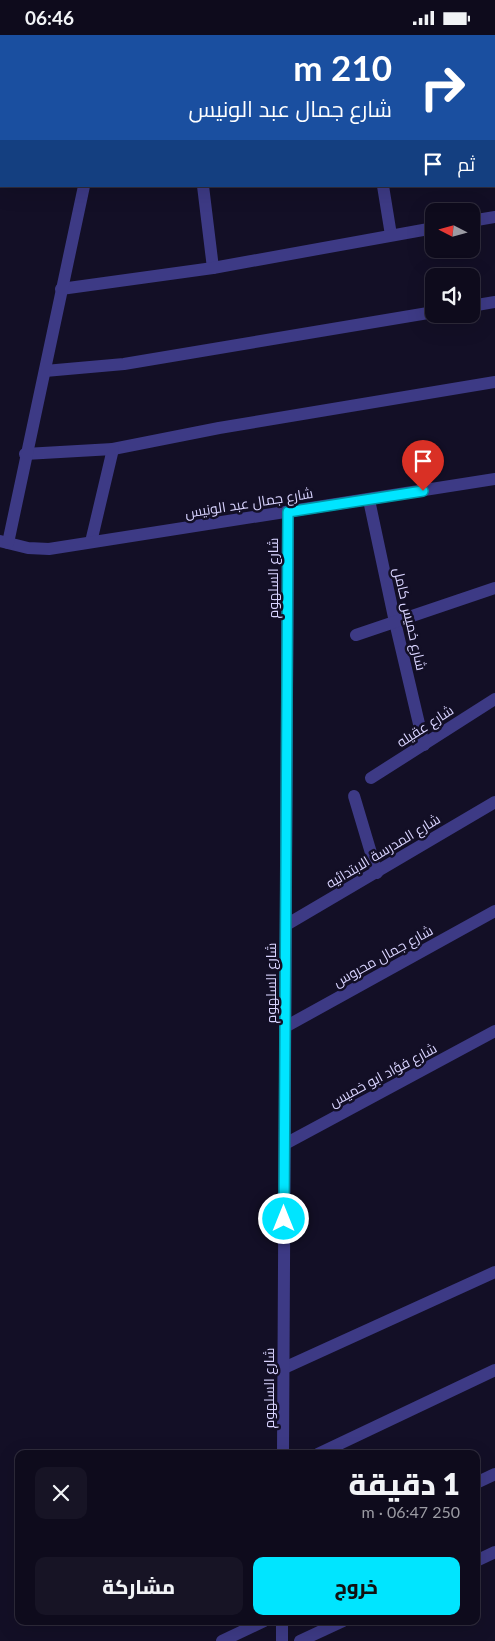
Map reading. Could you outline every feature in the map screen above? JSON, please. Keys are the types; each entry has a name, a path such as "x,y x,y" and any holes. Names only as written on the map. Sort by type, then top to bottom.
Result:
{"street":[{"path":"4,542 45,371 84,187"},
{"path":"203,187 213,268"},
{"path":"383,187 391,235"},
{"path":"480,220 495,217"},
{"path":"61,289 213,268 425,229"},
{"path":"480,304 495,302"},
{"path":"45,371 124,364 425,313"},
{"path":"25,454 113,449 229,426 495,382"},
{"path":"91,542 113,449"},
{"name":"شارع جمال عبد الونيس","path":"4,542 39,549 495,479"},
{"name":"شارع خميس كامل","path":"369,499 394,622 424,745"},
{"name":"شارع السلهوم","path":"283,1450 288,512"},
{"path":"356,635 495,588"},
{"name":"شارع عقيله","path":"371,778 495,699"},
{"path":"354,796 377,873"},
{"name":"شارع المدرسة الابتدائيه","path":"286,925 495,802"},
{"name":"شارع جمال محروس","path":"285,1027 495,911"},
{"name":"شارع فؤاد ابو خميس","path":"284,1145 495,1031"},
{"path":"284,1368 495,1272"},
{"path":"326,1450 495,1370"},
{"path":"480,1481 495,1474"},
{"path":"480,1559 495,1553"},
{"path":"222,1641 256,1625"},
{"path":"282,1625 282,1641"},
{"path":"300,1641 334,1625"}],"route":[{"path":"284,1219 288,512 423,491"}]}
